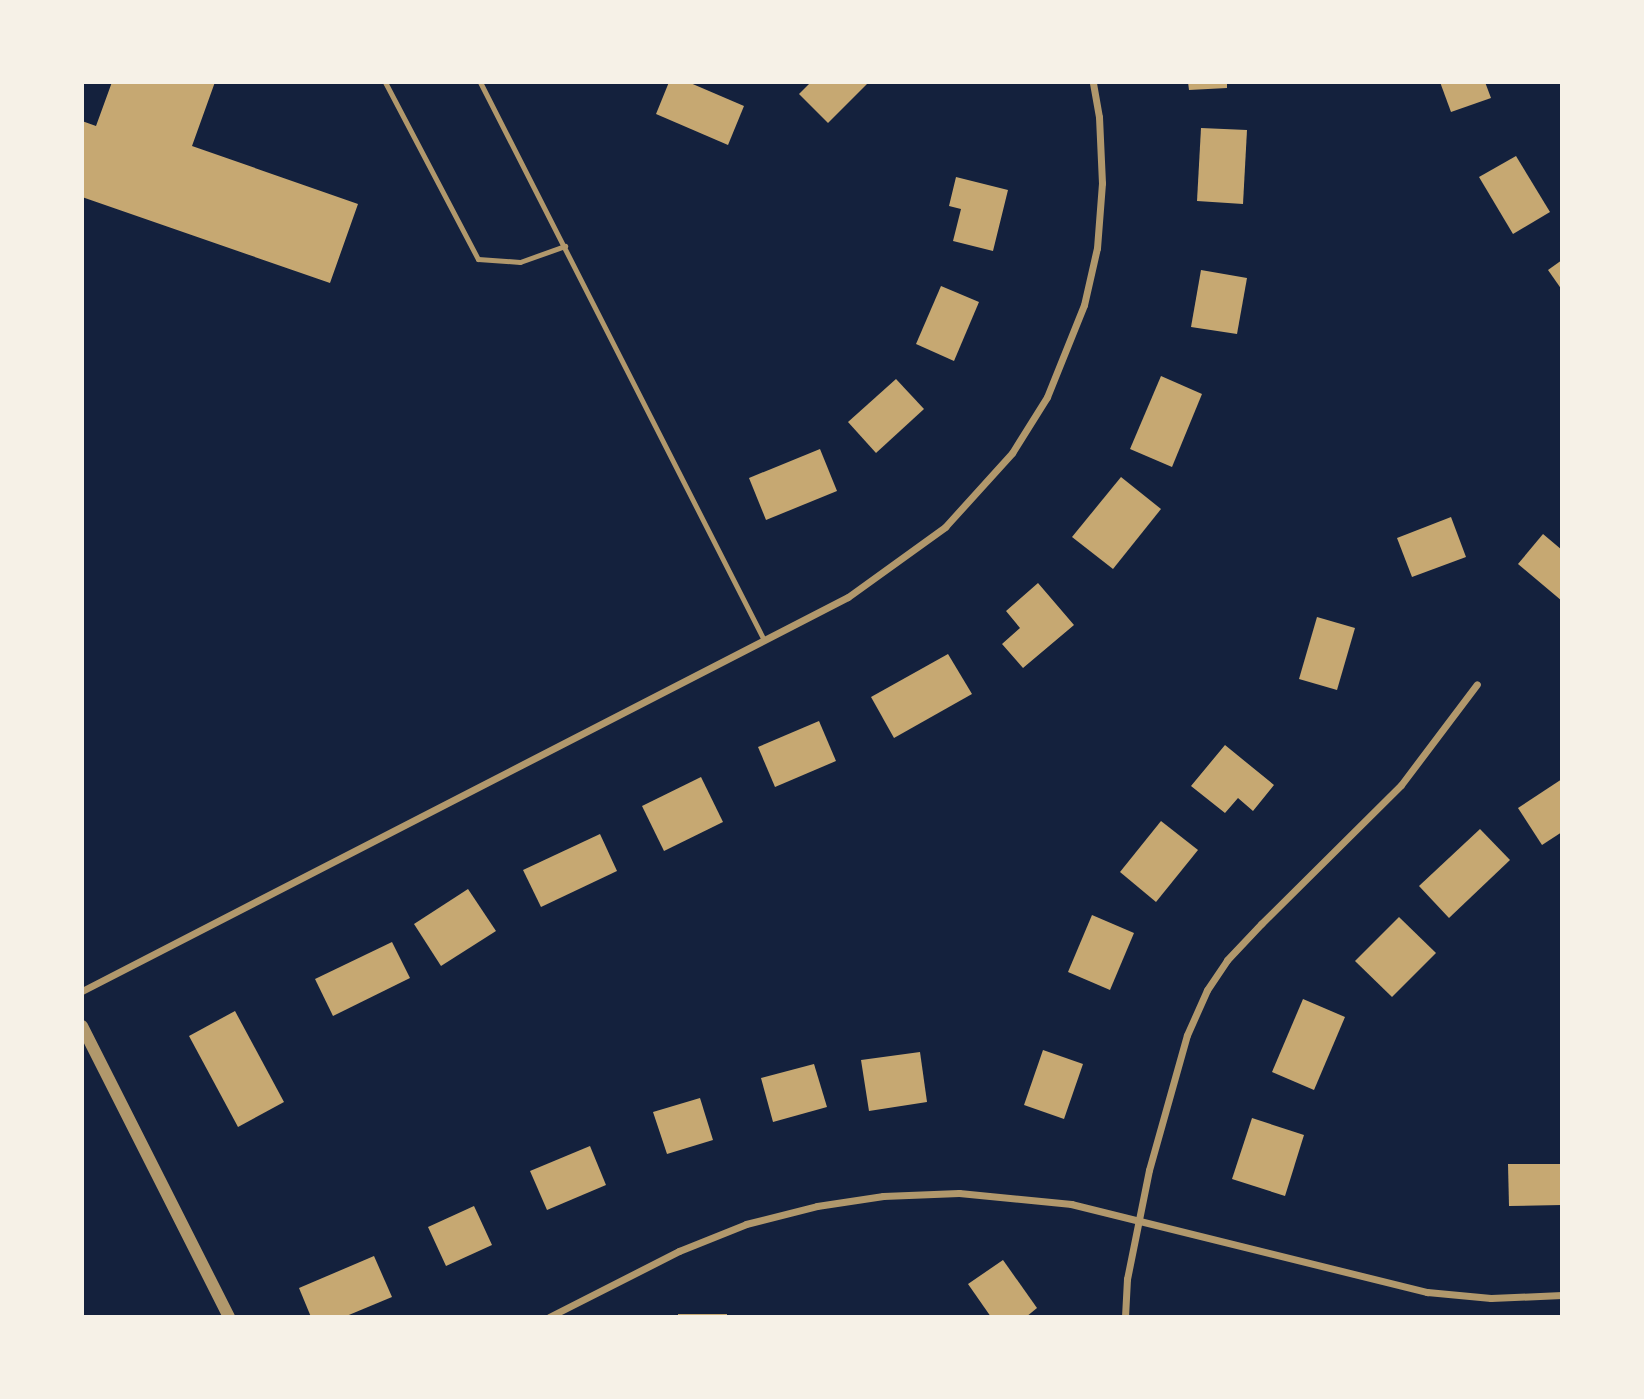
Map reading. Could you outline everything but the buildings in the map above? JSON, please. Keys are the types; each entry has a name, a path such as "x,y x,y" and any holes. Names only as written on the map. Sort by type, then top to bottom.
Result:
{"street":[{"path":"82,991 848,597 945,527 1012,453 1047,397 1084,305 1097,248 1102,183 1099,117 1093,82"},
{"path":"1125,1317 1127,1279 1149,1170 1187,1034 1207,990 1227,960 1261,924 1401,785 1477,684"},
{"path":"82,1026 229,1317"},
{"path":"554,1316 679,1251 746,1224 830,1204 883,1196 959,1193 1034,1198 1139,1220 1427,1292 1491,1298 1562,1295"}],"lane":[{"path":"385,82 478,259 520,262 565,246"},
{"path":"481,82 764,640"}]}
